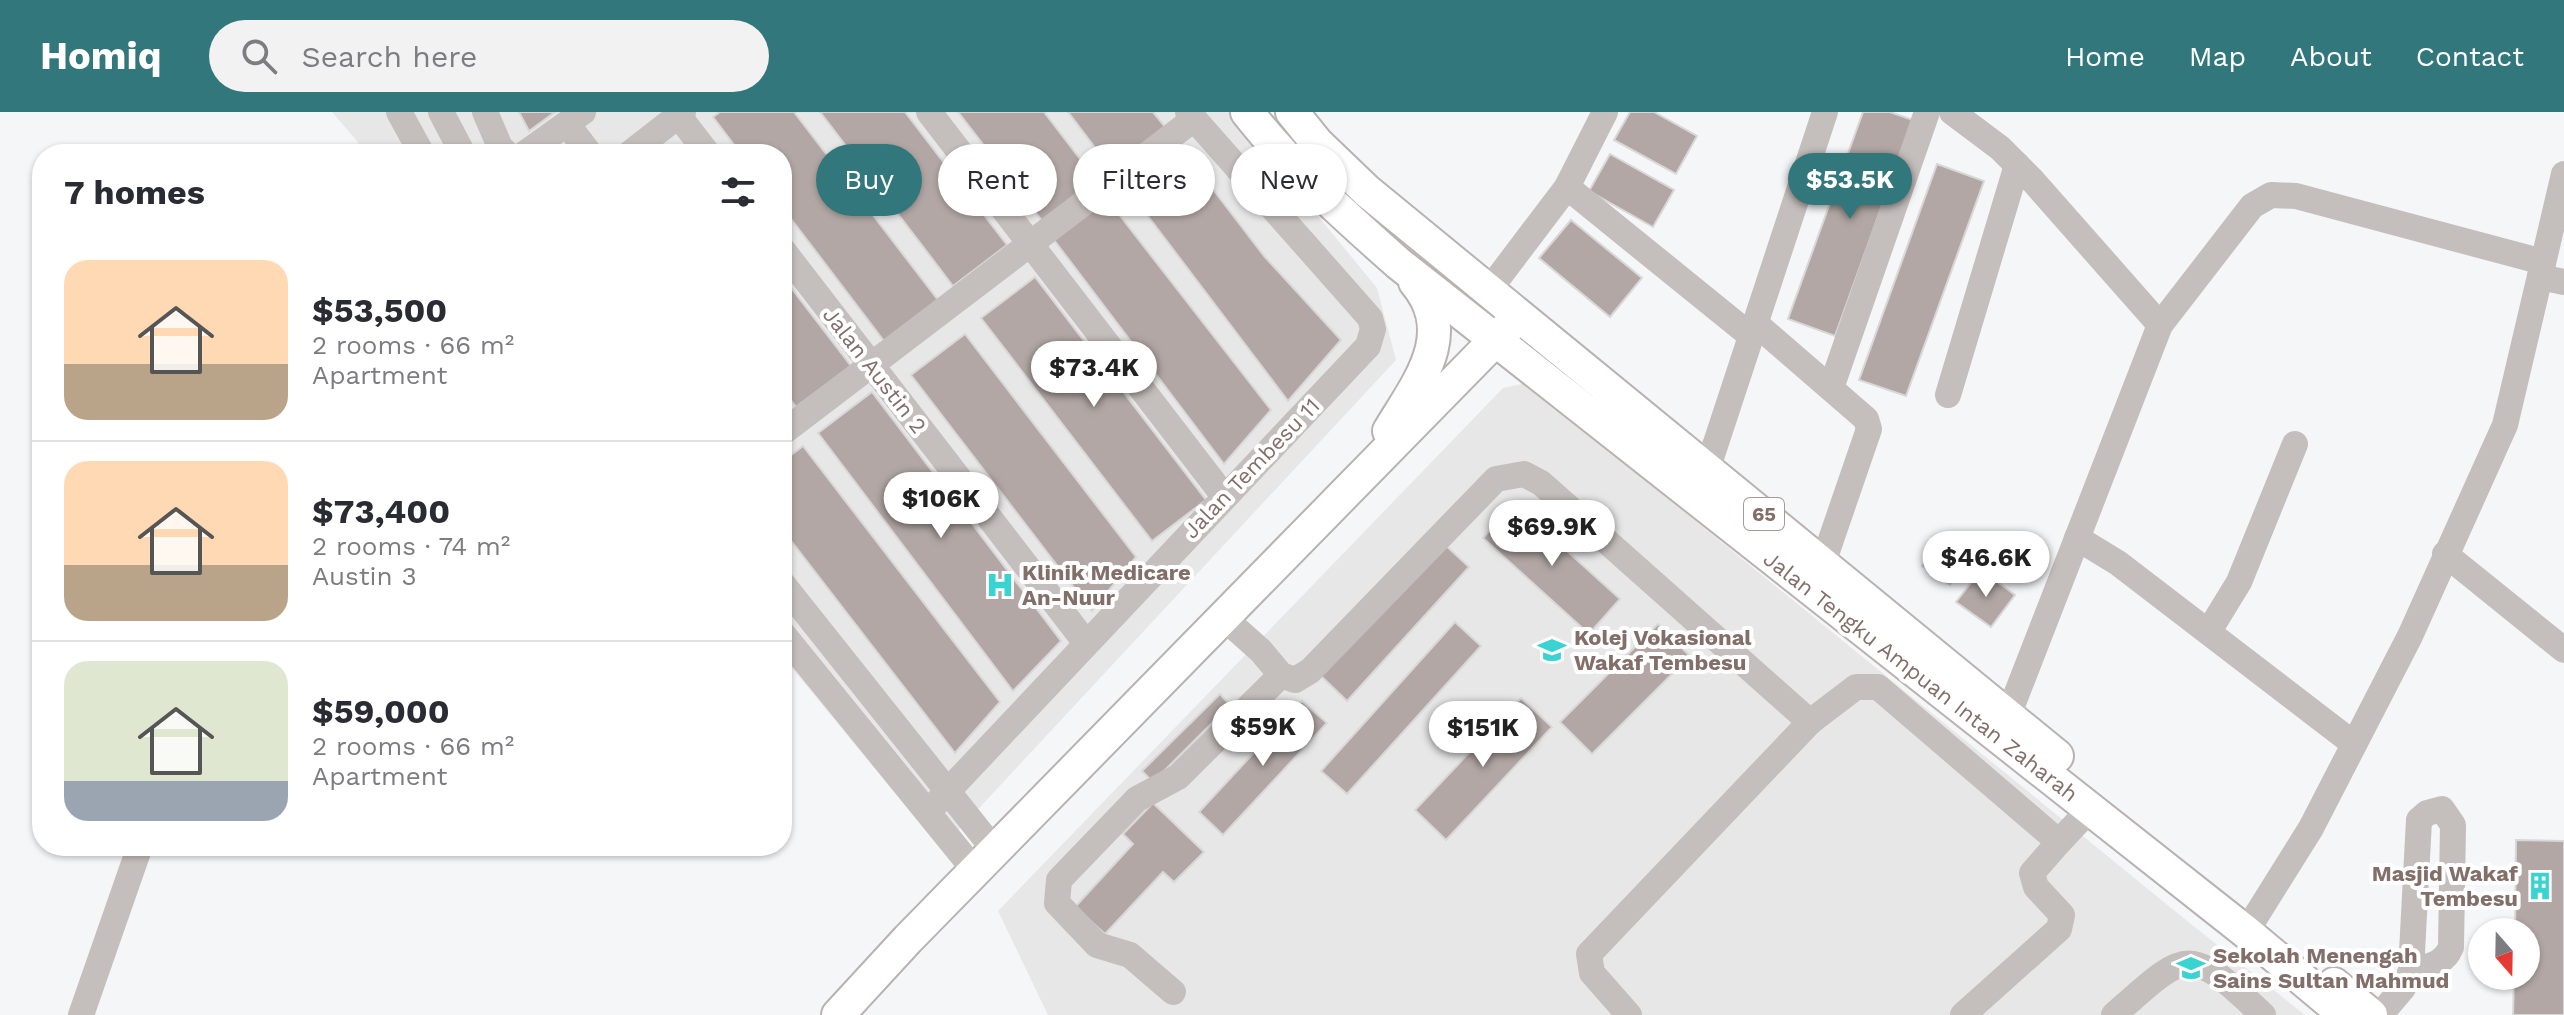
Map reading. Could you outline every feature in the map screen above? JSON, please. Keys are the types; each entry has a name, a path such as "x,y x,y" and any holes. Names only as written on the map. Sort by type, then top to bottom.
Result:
{"main road":[{"name":"Jalan Tengku Ampuan Intan Zaharah","path":"1247,112 1281,155 1314,189 1398,263 2001,725 2251,926 2345,1015"},
{"name":"Jalan Tengku Ampuan Intan Zaharah","path":"1292,112 1317,143 1367,191 1823,563 2090,809 2371,1015"},
{"path":"1366,472 1428,363 1434,346 1434,314 1424,293 1398,263"},
{"path":"838,1015 1520,314"},
{"path":"1451,385 1502,369 1523,369 1551,383"}],"street":[{"path":"399,112 417,144"},
{"path":"441,112 458,144"},
{"path":"485,112 499,144"},
{"path":"929,112 1224,496"},
{"path":"1489,290 1567,187 1605,112"},
{"path":"1708,467 1825,112"},
{"path":"1831,388 1927,112"},
{"path":"1952,112 2000,148 2017,165 2160,325"},
{"path":"642,144 681,114 701,144"},
{"path":"792,425 1030,244 1191,116"},
{"name":"Jalan Tembesu 11","path":"928,812 1368,346 1373,329 1370,318 1191,116"},
{"path":"538,144 575,118 586,144"},
{"path":"1948,395 2017,165"},
{"path":"2251,926 2311,828 2410,636 2505,425 2549,274 2564,174"},
{"path":"1567,187 1831,388 1866,419 1869,429 1823,563"},
{"path":"2001,725 2160,325 2252,206 2271,195 2296,196 2549,274"},
{"name":"Jalan Austin 2","path":"792,262 1086,643"},
{"path":"2209,631 2239,582 2295,444"},
{"path":"1224,618 1261,651 1281,675 1295,680 1310,671 1496,479 1524,474 1541,483 1810,722"},
{"path":"2077,538 2118,563 2354,744"},
{"path":"2445,554 2564,650"},
{"path":"792,596 948,791 986,862"},
{"path":"792,645 928,812 986,862"},
{"path":"1173,992 1130,955 1097,945 1057,903 1059,880 1137,799 1178,777 1281,675"},
{"path":"1629,1015 1592,973 1589,954 1810,722 1856,687 1878,687 2059,842"},
{"path":"1963,1015 2059,929 2062,915 2036,887 2032,873 2090,809"},
{"path":"2380,1015 2403,988 2411,971 2419,820 2427,813 2442,809 2453,825 2451,947 2438,964 2411,971"},
{"path":"81,1015 137,856"},
{"path":"2114,1015 2164,971 2181,963 2193,962 2221,975 2263,1015"}],"shaded area":[{"path":"332,112 1233,112 1259,144 1231,144 1231,216 1318,216 1377,288 1396,360 941,849 792,668 792,144 359,144"},
{"name":"Kolej Vokasional Wakaf Tembesu","path":"1526,383 2305,1015 1048,1015 998,911 1503,388"}],"building":[{"path":"519,112 555,112 529,131"},
{"path":"720,112 794,112 819,144 816,144 816,216 874,216 938,300 884,341 792,220 792,144 733,144 713,117"},
{"path":"820,112 905,112 938,155 938,216 985,216 1007,245 953,286 899,216 922,216 922,144 844,144"},
{"path":"958,112 1044,112 1073,150 1073,199 1057,211 1057,144 983,144"},
{"path":"1068,112 1153,112 1166,128 1145,144 1092,144"},
{"path":"1630,112 1654,112 1697,136 1676,174 1614,140"},
{"path":"1863,112 1890,112 1913,120 1835,336 1788,319"},
{"path":"1610,154 1674,190 1653,227 1589,191"},
{"path":"1937,164 1984,181 1906,396 1859,380"},
{"path":"1215,192 1264,256 1341,340 1288,401 1148,216 1215,216"},
{"path":"1085,216 1120,216 1271,410 1224,464 1054,240"},
{"path":"1571,220 1642,278 1610,317 1539,258"},
{"path":"1035,277 1206,500 1152,541 981,318"},
{"path":"792,289 851,366 796,407 792,402"},
{"path":"965,334 1136,557 1092,611 911,375"},
{"path":"872,392 1061,641 1013,691 818,433"},
{"path":"803,446 1000,702 955,753 792,542 792,454"},
{"path":"1514,503 1620,599 1589,634 1483,538"},
{"path":"1946,533 1973,553 1950,585 1922,566"},
{"path":"1442,542 1469,567 1347,701 1320,675"},
{"path":"1981,570 2015,595 1991,627 1956,602"},
{"path":"1455,622 1481,646 1347,794 1321,771"},
{"path":"1658,624 1690,656 1592,754 1560,722"},
{"path":"1220,694 1230,705 1153,782 1142,771"},
{"path":"1521,698 1552,727 1446,840 1415,810"},
{"path":"1302,701 1327,723 1223,835 1199,812"},
{"path":"1153,803 1204,852 1174,882 1163,872 1105,934 1075,907 1133,844 1123,834"},
{"name":"Masjid Wakaf Tembesu","path":"2516,840 2564,841 2564,1015 2513,1015 2514,990 2540,990 2540,918 2515,918"}],"place":[{"name":"Klinik Medicare An-Nuur","path":"1000,585"},
{"name":"Kolej Vokasional Wakaf Tembesu","path":"1552,650"},
{"name":"Masjid Wakaf Tembesu","path":"2540,886"},
{"name":"Sekolah Menengah Sains Sultan Mahmud","path":"2191,968"}]}
